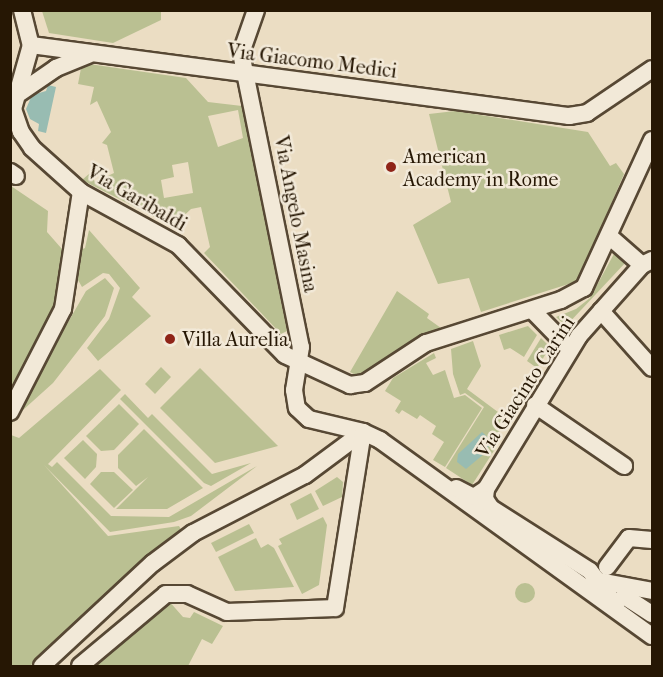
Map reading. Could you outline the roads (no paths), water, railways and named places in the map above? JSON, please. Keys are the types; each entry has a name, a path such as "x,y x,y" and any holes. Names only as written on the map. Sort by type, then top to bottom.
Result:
{"street":[{"path":"22,10 31,45"},
{"name":"Via Angelo Masina","path":"256,10 242,47 301,347 294,390 296,406 306,418 363,432"},
{"name":"Via Giacomo Medici","path":"31,45 569,116 587,113 652,69"},
{"name":"Via Garibaldi","path":"31,45 14,97 15,120 24,138 81,192 178,245 274,345 299,362 352,386 364,383 392,363 433,341 532,310"},
{"path":"14,97 56,68 91,54"},
{"path":"570,349 532,310 584,288 652,140"},
{"path":"10,412 63,309 81,192"},
{"path":"609,236 647,262"},
{"name":"Via Giacinto Carini","path":"486,489 570,349 601,310 647,262"},
{"path":"601,310 652,368"},
{"path":"535,405 624,466"},
{"path":"363,432 471,496 486,489"},
{"path":"42,666 153,563 193,533 309,472 363,432"},
{"path":"80,666 166,594 187,594 222,611 335,608 363,432"},
{"path":"411,462 652,636"},
{"path":"486,489 485,499 491,508 603,573 629,592 652,614"},
{"path":"494,524 515,532 574,570 603,573"},
{"path":"603,573 629,538 652,540"},
{"path":"603,573 623,614"},
{"path":"629,592 652,591"},
{"path":"623,614 629,592"}],"water":[{"path":"48,85 56,87 46,133 38,131 39,124 30,119 26,109 32,95 46,91"},
{"path":"482,432 492,441 484,454 466,469 457,462 458,454"}],"place":[{"name":"American Academy in Rome","path":"391,167"},
{"name":"Villa Aurelia","path":"170,339"}]}
